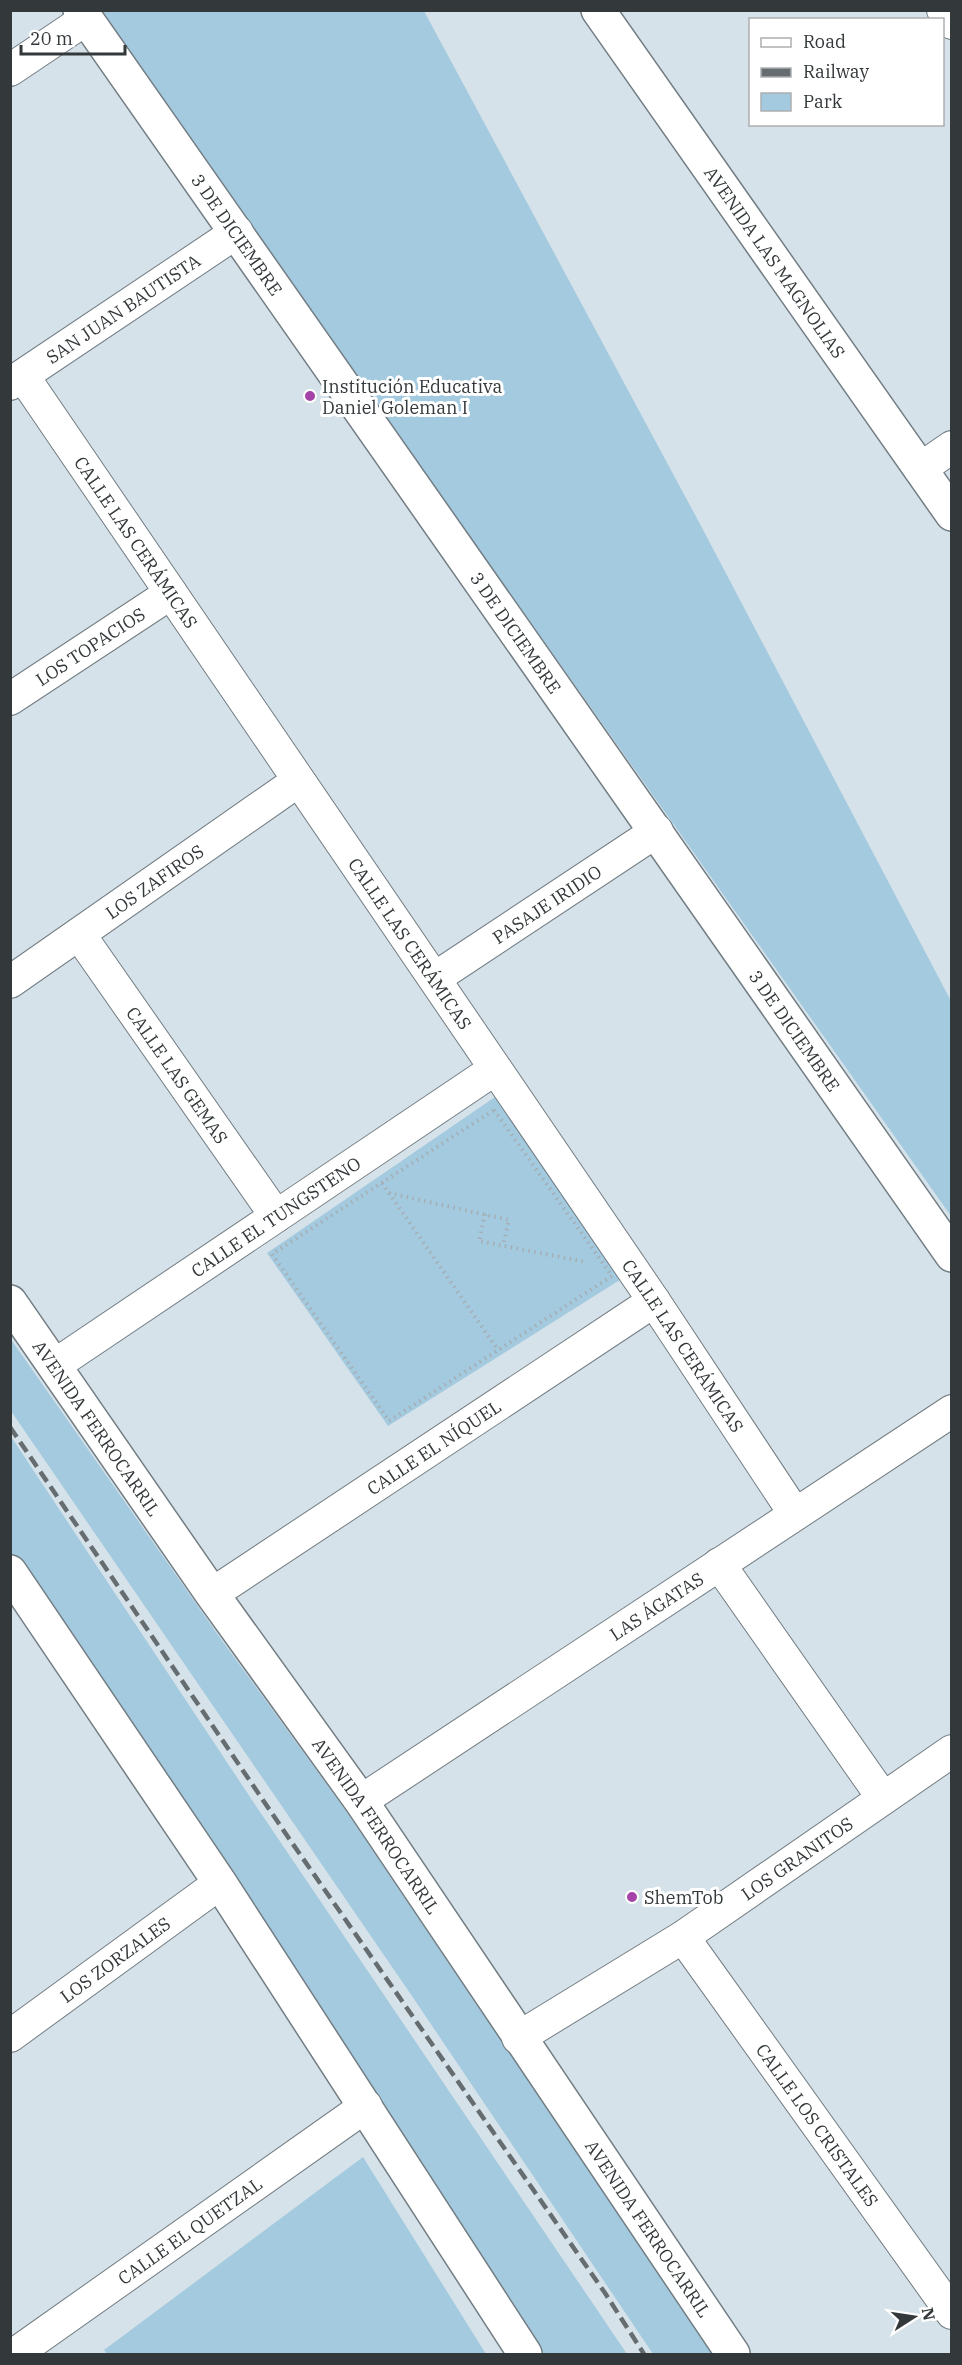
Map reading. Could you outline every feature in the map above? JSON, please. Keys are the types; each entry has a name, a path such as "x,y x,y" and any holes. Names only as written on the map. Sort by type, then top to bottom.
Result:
{"street":[{"name":"AVENIDA LAS MAGNOLIAS","path":"598,10 951,514"},
{"path":"943,10 951,23"},
{"path":"10,70 83,15"},
{"name":"3 DE DICIEMBRE","path":"83,15 657,831 951,1255"},
{"name":"SAN JUAN BAUTISTA","path":"17,380 237,232"},
{"name":"CALLE LAS CERÁMICAS","path":"17,380 171,593 654,1301 795,1514"},
{"path":"920,469 951,447"},
{"name":"LOS TOPACIOS","path":"10,699 171,593"},
{"name":"LOS ZAFIROS","path":"10,981 298,781"},
{"name":"PASAJE IRIDIO","path":"435,978 657,831"},
{"name":"CALLE LAS GEMAS","path":"79,934 276,1216"},
{"name":"CALLE EL TUNGSTENO","path":"55,1365 495,1069"},
{"name":"CALLE EL NÍQUEL","path":"212,1594 654,1301"},
{"name":"AVENIDA FERROCARRIL","path":"10,1302 212,1594 361,1802 733,2355"},
{"name":"LAS ÁGATAS","path":"361,1802 951,1411"},
{"path":"719,1564 883,1798"},
{"path":"10,1572 220,1883 525,2355"},
{"name":"LOS GRANITOS","path":"518,2038 683,1937 951,1751"},
{"name":"LOS ZORZALES","path":"10,2036 220,1883"},
{"name":"CALLE LOS CRISTALES","path":"683,1937 951,2313"},
{"name":"CALLE EL QUETZAL","path":"15,2355 366,2106"}],"path":[{"path":"494,1110 612,1276 389,1421 272,1254 381,1183 494,1110"},
{"path":"381,1183 498,1350"},
{"path":"388,1192 509,1220 503,1246"},
{"path":"485,1214 479,1242 604,1266"}],"green space":[{"path":"102,10 424,11 700,524 951,1001 951,1216 99,13"},
{"path":"495,1097 623,1278 388,1426 267,1253"},
{"path":"10,1338 218,1635 346,1811 712,2354 653,2354 414,1999 11,1411"},
{"path":"10,1435 252,1800 627,2354 544,2354 217,1859 11,1601"},
{"path":"363,2157 486,2354 107,2354 104,2350"}],"railway":[{"path":"10,1427 288,1837 605,2293 644,2354"}],"place":[{"name":"Institución Educativa Daniel Goleman I","path":"310,396"},
{"name":"ShemTob","path":"632,1897"}]}
